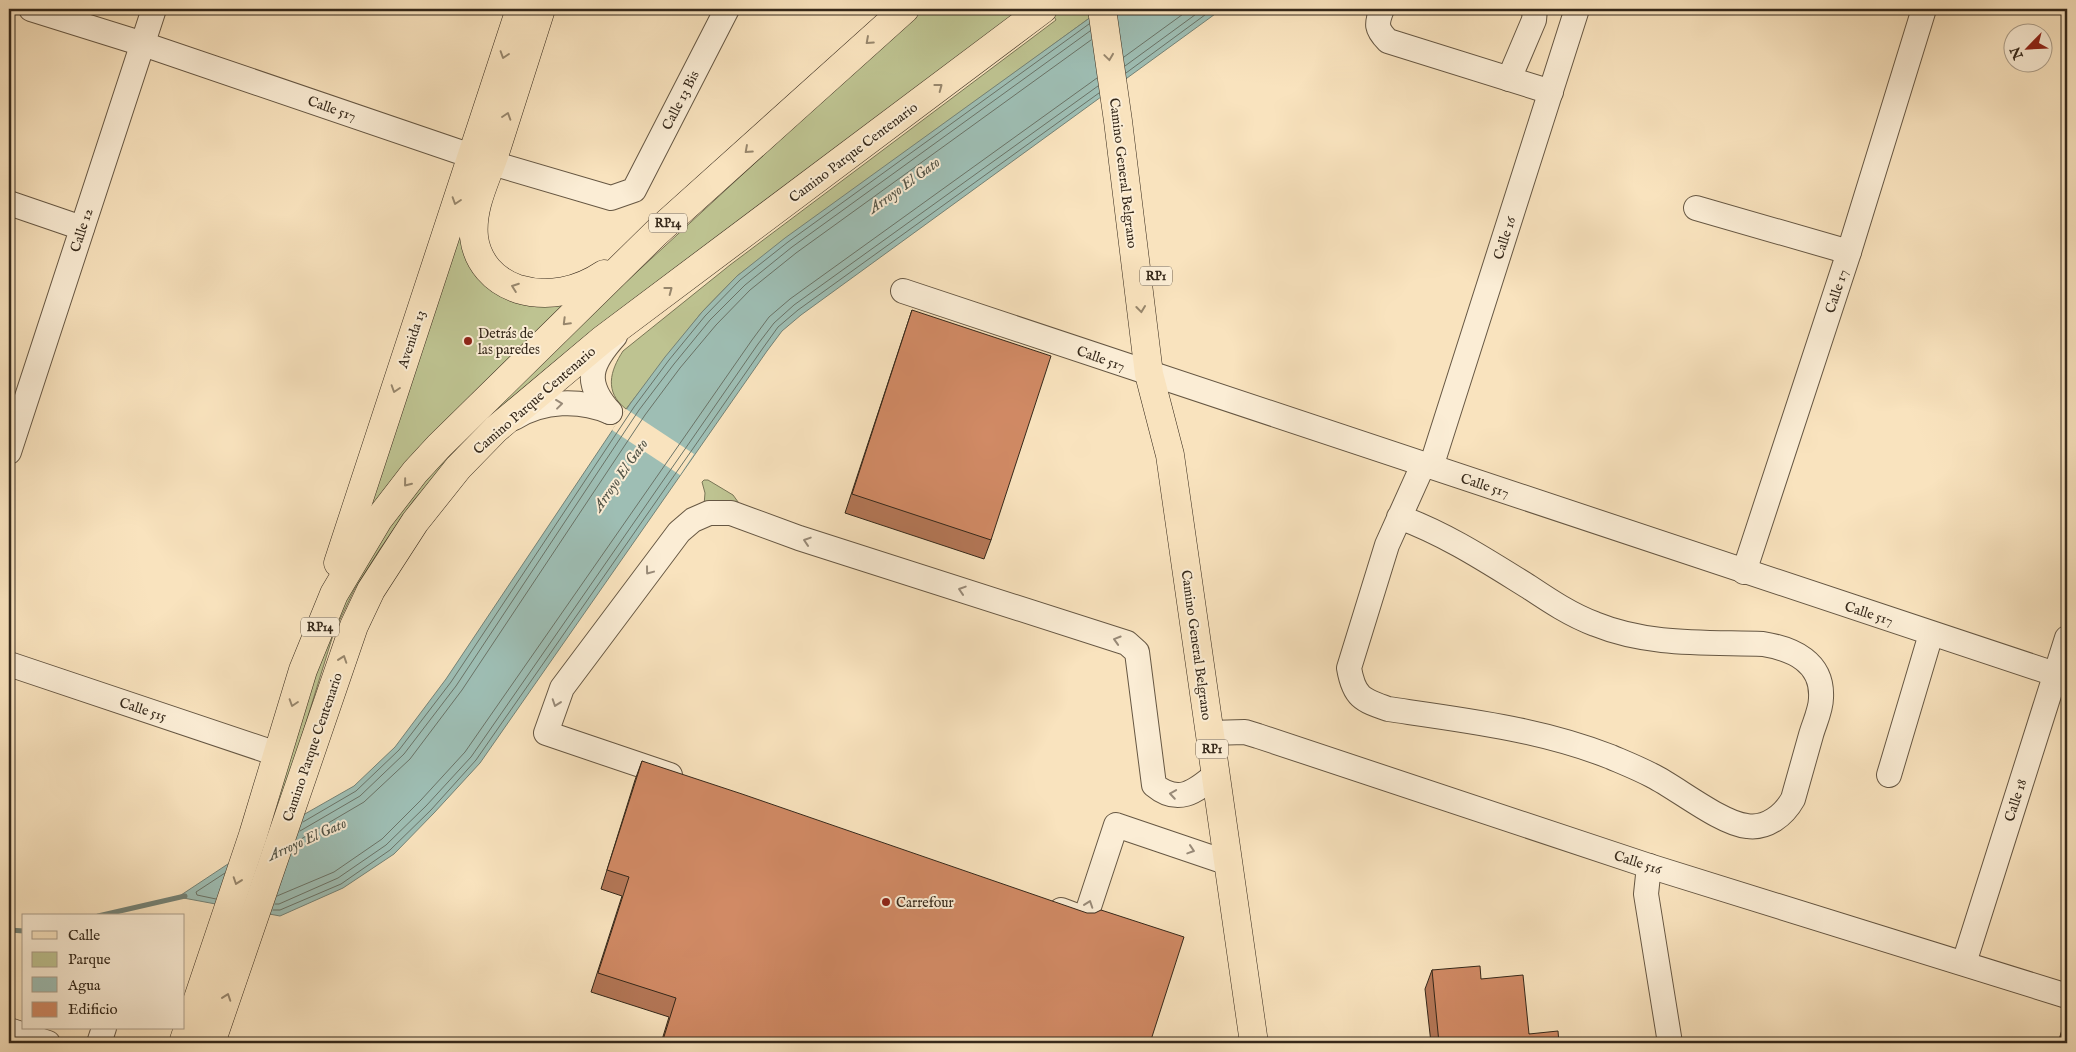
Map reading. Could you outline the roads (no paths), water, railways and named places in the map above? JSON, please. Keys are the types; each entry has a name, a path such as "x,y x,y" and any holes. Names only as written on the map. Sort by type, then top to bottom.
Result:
{"main road":[{"name":"Avenida 13","path":"520,9 482,159 474,235 482,260 488,271 498,279 520,290 553,293 571,290 597,278 638,250"},
{"name":"Avenida 13","path":"303,670 482,159 541,9"},
{"name":"Camino Parque Centenario","path":"183,1043 253,835 303,670 334,594 378,520 398,493 439,446 638,250 905,9"},
{"name":"Camino Parque Centenario","path":"211,1043 354,626 371,590 415,522 445,483 485,440 630,319 1043,9"},
{"name":"Camino General Belgrano","path":"1102,9 1159,377 1254,1043"},
{"name":"Camino General Belgrano","path":"1119,9 1134,98 1159,377"}],"street":[{"name":"Calle 517","path":"31,9 143,44 482,159 611,198 634,190"},
{"name":"Calle 12","path":"9,452 154,9"},
{"name":"Calle 13 Bis","path":"634,190 727,9"},
{"path":"1382,9 1378,20 1379,32 1388,41 1551,92"},
{"path":"1509,79 1534,20 1535,9"},
{"name":"Calle 16","path":"1399,517 1424,526 1459,544 1566,611 1594,624 1649,640 1780,646 1797,654 1812,665 1819,680 1821,699 1793,799 1788,808 1778,818 1765,824 1748,827 1723,818 1653,776 1583,748 1501,726 1388,709 1373,704 1359,696 1352,684 1349,668 1387,545 1399,517 1427,466 1577,9"},
{"name":"Calle 17","path":"1744,572 1849,252 1924,9"},
{"path":"9,204 82,228"},
{"path":"1696,208 1849,252"},
{"name":"Calle 517","path":"903,291 2061,677"},
{"path":"485,440 518,416 547,405 577,402 610,412 598,400 594,392 592,383 593,373 605,348 630,319"},
{"path":"695,783 546,733 562,688 667,546 693,520 709,513 731,513 799,538 1127,643 1137,652 1154,785 1162,792 1180,795 1196,791 1216,775"},
{"path":"1889,776 1931,634"},
{"name":"Calle 18","path":"1964,963 2061,677 2067,638"},
{"name":"Calle 515","path":"9,664 277,754"},
{"name":"Calle 516","path":"1210,733 1245,732 1649,866 2067,996"},
{"path":"1036,902 1084,919 1116,825 1228,863"},
{"path":"1649,866 1646,894 1670,1043"},
{"path":"9,1030 48,1043"},
{"path":"99,1043 103,1030"}],"water":[{"path":"1102,9 1222,9 801,315 782,331 480,763 394,854 343,888 280,916 178,897 296,819 354,786 395,747 446,679 630,404 702,312 737,276 785,238"}],"waterway":[{"name":"Arroyo El Gato","path":"107,914 185,896"},
{"name":"Arroyo El Gato","path":"9,930 22,931"}],"place":[{"name":"Detrás de las paredes","path":"468,341"},
{"name":"Carrefour","path":"886,902"}]}
